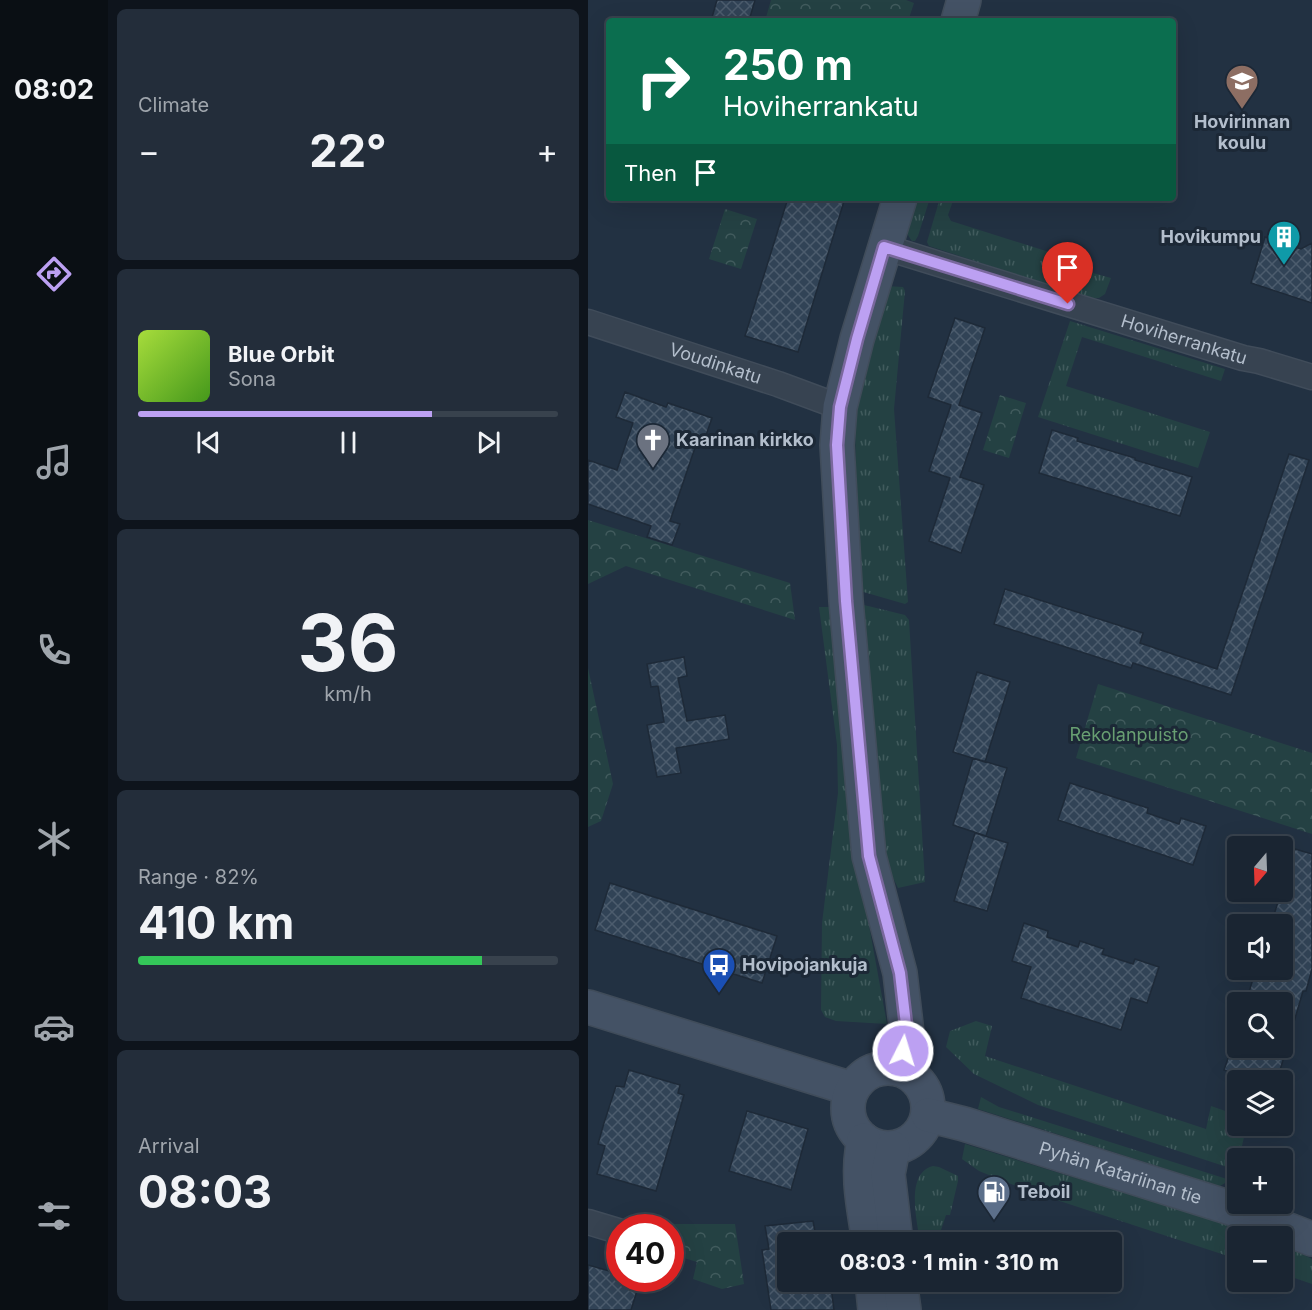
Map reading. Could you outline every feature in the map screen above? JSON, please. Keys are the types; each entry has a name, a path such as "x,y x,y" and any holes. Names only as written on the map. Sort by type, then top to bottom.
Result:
{"street":[{"path":"959,18 964,0"},
{"path":"899,201 857,339 840,407 837,445 846,601 869,856 900,973 907,1033 899,1069"},
{"name":"Hoviherrankatu","path":"884,247 1243,358 1312,377"},
{"name":"Voudinkatu","path":"588,322 778,384 840,407"},
{"path":"588,1007 852,1089"},
{"path":"885,1068 899,1069 912,1076 922,1087 928,1100 928,1115 921,1131 909,1142 879,1144 854,1130 849,1117 848,1103 852,1089 861,1078 872,1071 885,1068"},
{"name":"Pyhän Katariinan tie","path":"928,1115 964,1124 1234,1209 1312,1239"},
{"path":"867,1232 860,1185 860,1165 879,1144"},
{"path":"879,1144 888,1174 895,1232"},
{"path":"588,1222 606,1227"},
{"path":"873,1292 875,1310"},
{"path":"902,1292 904,1310"}],"green space":[{"path":"771,0 906,0 914,3 909,18 766,18"},
{"path":"910,201 929,201 915,241 912,241 906,230 906,215"},
{"path":"939,201 953,201 948,215 951,221 1087,264 1093,273 1111,278 1105,294 1099,298 1089,298 929,246 927,242"},
{"path":"725,209 757,219 741,269 709,259"},
{"path":"886,286 903,287 905,291 894,409 908,602 905,604 860,591 858,588 855,425 865,355"},
{"path":"1070,321 1225,369 1221,381 1082,337 1066,386 1210,432 1198,468 1038,417"},
{"path":"1000,395 1026,403 1009,458 983,450"},
{"path":"588,520 790,583 795,620 626,566 588,584"},
{"path":"860,606 905,615 909,620 925,882 898,888 882,855"},
{"path":"819,607 838,607 858,865 887,1024 836,1021 825,1017 821,1010 822,923 838,793 837,745"},
{"path":"588,668 613,784 601,821 588,827"},
{"name":"Rekolanpuisto","path":"1098,684 1312,753 1312,834 1076,758"},
{"path":"976,1021 992,1026 985,1056 1206,1129 1211,1106 1227,1112 1227,1136 1244,1136 1241,1148 1227,1148 1227,1167 1038,1105 974,1074 946,1047 950,1031"},
{"path":"981,1097 999,1107 1227,1179 1227,1182 1220,1186 978,1109"},
{"path":"965,1144 1082,1180 1119,1186 1237,1226 1227,1226 1227,1256 1026,1190 979,1171 962,1159"},
{"path":"933,1166 939,1167 958,1176 950,1215 946,1215 940,1232 918,1232 915,1199 919,1178 924,1170"},
{"path":"684,1224 735,1224 744,1284 722,1289 693,1279 697,1262 684,1258"},
{"path":"1293,1250 1312,1259 1312,1284 1293,1277"}],"building":[{"path":"717,0 755,0 750,18 712,18"},
{"path":"787,201 844,201 798,352 745,336"},
{"name":"Hovikumpu","path":"1265,237 1301,249 1312,243 1312,303 1251,283"},
{"path":"955,318 985,328 959,405 982,413 960,477 984,485 961,553 929,541 950,478 929,471 951,405 928,397"},
{"name":"Kaarinan kirkko","path":"625,392 666,407 668,403 712,418 704,441 698,439 670,521 680,524 672,545 647,537 651,526 588,504 588,460 617,470 633,423 616,417"},
{"path":"1052,430 1078,438 1077,441 1192,477 1180,516 1039,473"},
{"path":"1289,454 1309,460 1231,695 1133,663 1131,668 994,624 1005,589 1143,633 1140,643 1217,669"},
{"path":"684,657 687,676 678,678 687,721 725,715 729,739 676,748 681,773 657,777 647,725 664,722 658,686 651,687 647,664"},
{"path":"977,672 1010,682 985,762 953,752"},
{"path":"973,758 1007,768 986,836 953,825"},
{"path":"1070,783 1148,808 1147,813 1179,824 1181,818 1206,826 1193,865 1058,820"},
{"path":"975,833 1008,843 987,911 954,901"},
{"path":"1295,849 1312,854 1312,969 1293,1025 1293,992 1249,992 1253,980 1293,980 1293,914 1274,914 1278,902 1293,902"},
{"path":"610,883 777,936 762,983 595,930"},
{"path":"1024,923 1048,931 1047,937 1078,947 1080,941 1104,949 1102,954 1133,964 1135,959 1159,967 1147,1003 1131,998 1121,1030 1021,998 1031,967 1012,961"},
{"path":"1228,1058 1284,1058 1280,1070 1224,1070"},
{"path":"629,1070 680,1085 678,1093 684,1095 656,1191 597,1174 605,1146 598,1144 604,1123 616,1086 624,1087"},
{"path":"747,1111 808,1129 791,1190 729,1171"},
{"path":"813,1221 815,1232 777,1232 777,1292 832,1292 834,1310 771,1310 762,1250 769,1249 765,1226"},
{"path":"588,1265 606,1270 606,1292 637,1292 631,1310 588,1310"}],"place":[{"name":"Hovirinnan koulu","path":"1242,110"},
{"name":"Hovikumpu","path":"1284,266"},
{"name":"Kaarinan kirkko","path":"653,469"},
{"name":"Hovipojankuja","path":"719,994"},
{"name":"Teboil","path":"994,1221"}],"route":[{"path":"903,1051 907,1033 900,973 869,856 846,601 837,445 840,407 884,247 1068,304"}]}
